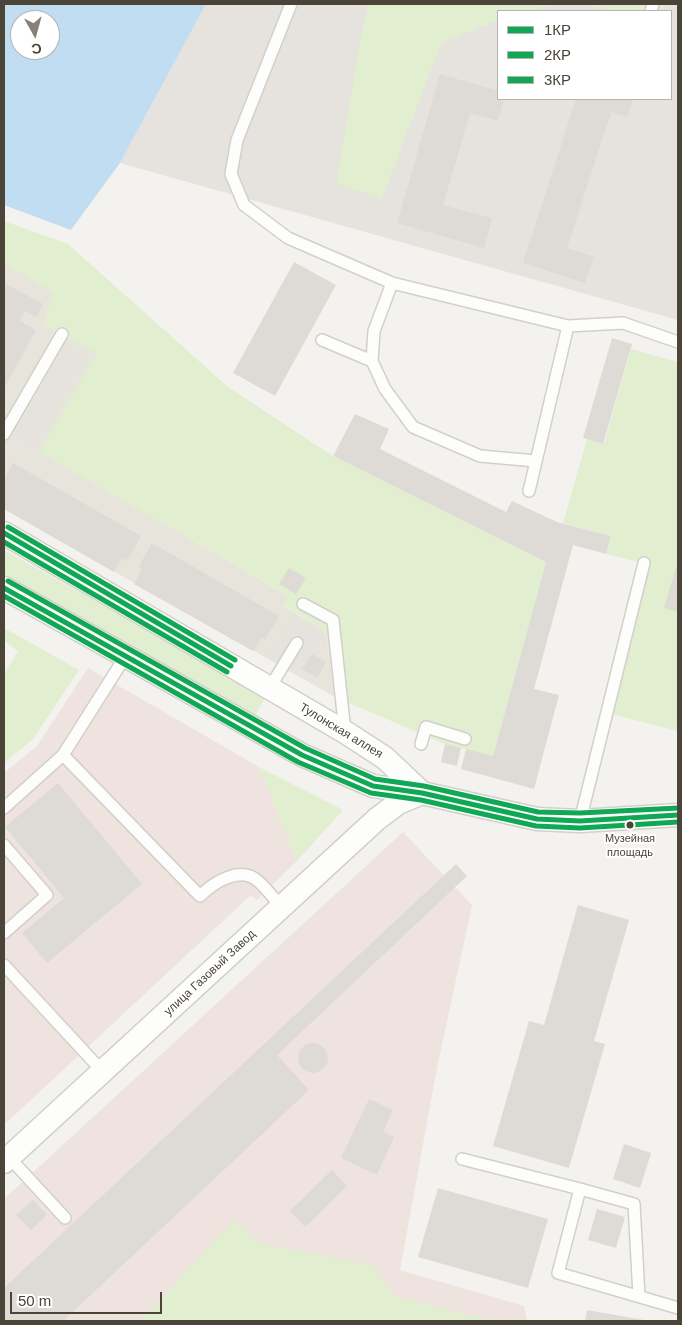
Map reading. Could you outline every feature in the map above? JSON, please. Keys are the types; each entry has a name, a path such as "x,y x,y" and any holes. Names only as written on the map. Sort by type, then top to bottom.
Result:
{"street":[{"name":"Тулонская аллея","path":"4,534 344,732 385,758 422,793"},
{"path":"4,588 302,755 373,786 422,793 537,819 580,821 678,816"},
{"name":"улица Газовый Завод","path":"6,1157 103,1072 377,819 398,803 422,793"}],"lane":[{"path":"291,4 237,140 231,174 244,205 288,238 392,283 568,326 623,323 678,342"},
{"path":"392,283 374,331 372,361 385,389 413,427 480,456 536,461"},
{"path":"530,491 568,326"},
{"path":"4,434 62,334"},
{"path":"322,340 372,361"},
{"path":"580,821 644,562"},
{"path":"303,604 333,620 344,732"},
{"path":"270,689 297,643"},
{"path":"4,808 63,755 125,657"},
{"path":"421,744 426,728 465,739"},
{"path":"63,755 200,896 212,884 232,875 249,876 257,880 282,907"},
{"path":"4,845 47,895 4,932"},
{"path":"4,966 103,1072"},
{"path":"6,1157 65,1218"},
{"path":"462,1159 634,1204 639,1296"},
{"path":"580,1189 558,1273 678,1308"}],"shaded area":[{"path":"206,4 678,4 678,320 120,163"},
{"path":"4,257 61,289 43,324 98,353 40,452 289,596 283,606 326,631 335,697 4,509"},
{"path":"65,346 85,358 33,448 13,437"},
{"path":"291,618 322,634 299,671 269,655"},
{"path":"88,668 259,767 297,861 257,900 251,895 4,1125 4,773 37,746"},
{"path":"403,832 472,905 437,1068 400,1270 524,1306 527,1321 4,1321 4,1199"}],"green space":[{"path":"369,4 558,4 533,10 497,10 497,20 441,44 382,199 336,183 361,36"},
{"path":"585,4 666,4 664,10 608,10"},
{"path":"4,221 68,244 228,387 333,456 546,562 493,756 445,744 335,697 326,631 283,605 288,595 39,452 97,353 43,324 54,293 4,263"},
{"path":"631,349 678,362 678,731 611,714 649,564 606,554 611,536 563,523 587,439 604,444"},
{"path":"4,550 266,697 253,719 4,578"},
{"path":"4,628 79,670 33,739 4,763 4,675 18,651 4,641"},
{"path":"259,767 343,810 297,861"},
{"path":"233,1220 263,1244 375,1266 395,1296 492,1321 141,1321"}],"water":[{"path":"4,4 206,4 120,163 71,230 4,205"}],"building":[{"path":"440,74 497,91 497,100 504,100 498,121 470,113 443,205 492,218 484,248 397,223"},
{"path":"576,100 633,100 627,117 611,112 567,248 594,257 585,283 523,263"},
{"path":"294,262 336,285 275,396 233,373"},
{"path":"4,283 43,304 36,317 25,311 20,321 36,330 4,388"},
{"path":"612,338 632,344 603,444 583,438"},
{"path":"355,414 389,429 380,449 506,512 512,501 557,522 611,536 606,554 573,545 534,689 559,695 534,789 461,769 466,749 493,756 546,562 333,456"},
{"path":"13,463 141,536 127,561 122,558 114,572 4,509 4,480"},
{"path":"152,543 279,616 265,640 261,638 253,651 134,584 142,568 139,566"},
{"path":"676,567 678,568 678,612 664,608"},
{"path":"289,568 306,578 296,594 279,584"},
{"path":"312,654 326,662 317,678 302,669"},
{"path":"445,744 461,748 457,766 441,762"},
{"path":"58,783 142,884 47,963 22,933 64,898 5,827"},
{"path":"456,864 467,876 277,1055 309,1090 63,1321 4,1321 4,1288"},
{"path":"578,905 629,920 594,1041 605,1044 569,1168 493,1146 529,1021 544,1025"},
{"path":"313,1043 324,1047 328,1058 324,1069 313,1073 302,1069 298,1058 302,1047"},
{"path":"369,1099 393,1110 383,1132 394,1137 377,1175 341,1158"},
{"path":"624,1144 651,1153 640,1188 613,1179"},
{"path":"332,1170 347,1186 305,1227 290,1211"},
{"path":"438,1188 548,1219 528,1288 418,1257"},
{"path":"33,1200 47,1215 31,1230 16,1215"},
{"path":"597,1209 625,1217 616,1248 588,1240"},
{"path":"587,1310 644,1320 644,1321 585,1321"}],"transit line":[{"name":"3КР","path":"8,527 235,660"},
{"name":"1КР","path":"4,533 231,666"},
{"name":"2КР","path":"4,542 227,672"},
{"name":"3КР","path":"8,581 305,748 375,779 424,786 538,812 580,813 678,808"},
{"name":"1КР","path":"4,588 302,755 373,786 422,793 537,819 580,821 678,815"},
{"name":"2КР","path":"4,596 298,762 371,793 421,800 536,826 580,828 678,822"}],"place":[{"name":"Музейная площадь","path":"630,825"}]}
